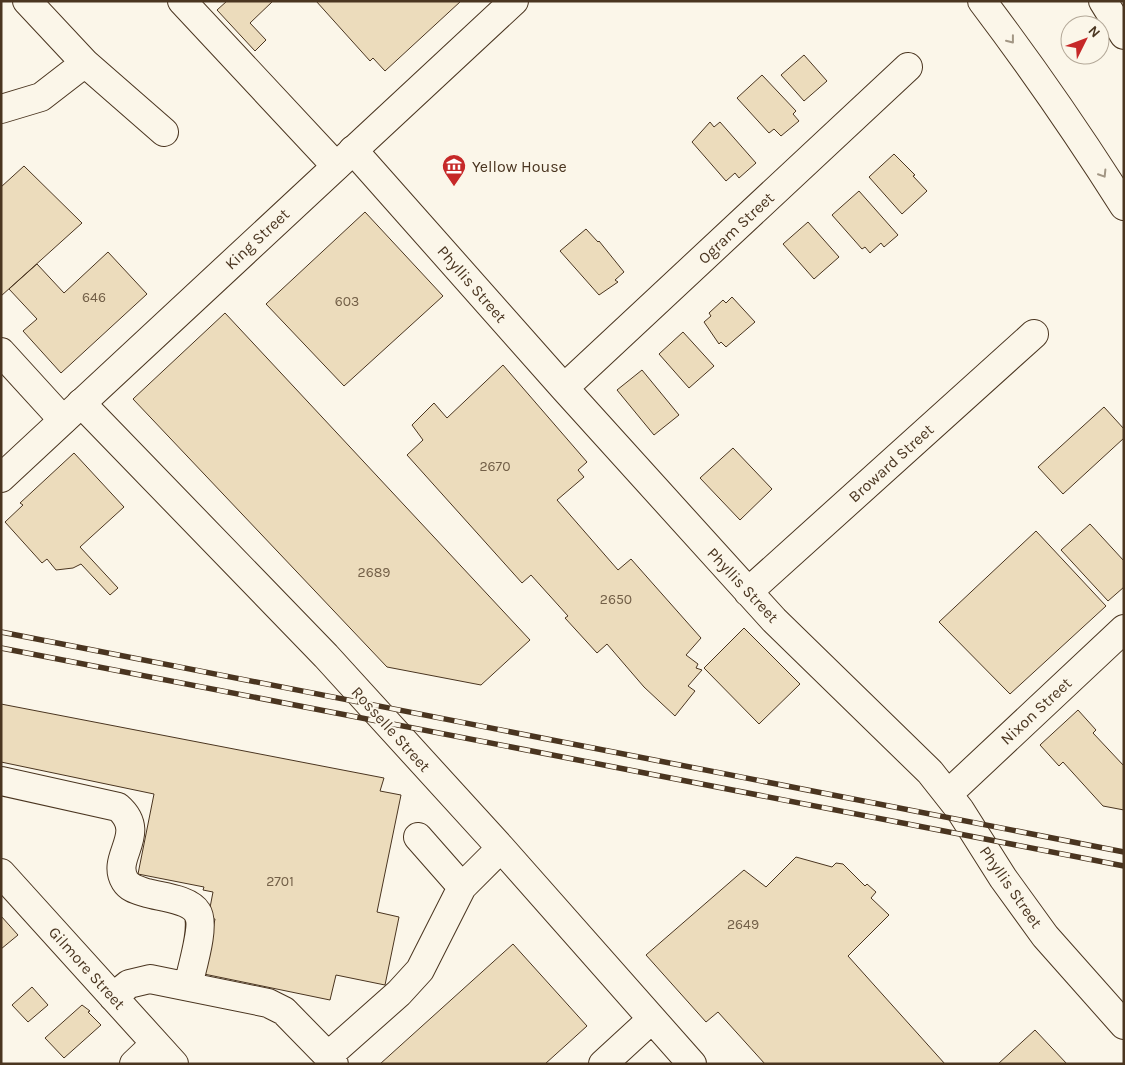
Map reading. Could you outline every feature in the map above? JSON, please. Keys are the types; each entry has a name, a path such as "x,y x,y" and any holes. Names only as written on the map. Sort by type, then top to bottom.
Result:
{"main road":[{"path":"27,1 85,63 164,132"},
{"name":"Phyllis Street","path":"182,1 345,158 564,388 774,620 912,753 948,794 1003,878 1045,936 1124,1025"},
{"name":"King Street","path":"1,478 514,1"},
{"path":"982,1 1029,63 1079,135 1124,206"},
{"path":"1103,1 1124,34"},
{"path":"1,109 41,97 85,63"},
{"name":"Ogram Street","path":"564,388 908,67"},
{"name":"Broward Street","path":"748,592 1034,334"},
{"name":"Rosselle Street","path":"1,352 72,412 326,656 501,848 692,1064"},
{"name":"Nixon Street","path":"948,794 1124,629"},
{"path":"1,781 118,807 126,814 132,829 122,865 124,879 131,888 186,904 197,911 201,924 188,986"},
{"path":"418,837 462,887"},
{"path":"113,997 129,984 150,979 268,1003 284,1011 331,1060 420,970 462,887 501,848"},
{"name":"Gilmore Street","path":"1,872 174,1064"},
{"path":"603,1064 652,1019"},
{"path":"134,1064 155,1044"}],"building":[{"path":"227,1 273,1 250,23 266,40 255,51 217,10"},
{"path":"316,1 461,1 385,71 373,58 370,61"},
{"path":"804,55 827,81 804,101 781,75"},
{"path":"762,75 796,111 793,114 799,121 781,136 774,129 769,133 737,98"},
{"path":"710,122 714,127 720,122 756,163 739,178 735,173 726,181 692,142"},
{"path":"894,154 915,175 913,176 927,191 902,214 869,177"},
{"path":"24,166 82,223 1,296 1,187"},
{"path":"859,191 898,235 884,247 881,243 870,253 865,247 862,249 832,215"},
{"path":"365,212 443,296 344,386 266,304"},
{"path":"808,222 839,257 814,279 783,244"},
{"path":"586,229 599,241 624,272 615,280 618,282 599,295 560,251"},
{"path":"108,252 147,294 61,373 23,331 37,319 9,289 37,264 64,293"},
{"path":"732,297 755,322 726,347 721,342 719,344 704,322 711,316 709,313 723,300 726,303"},
{"path":"225,313 530,640 481,685 387,667 133,399"},
{"path":"683,332 714,366 689,388 659,354"},
{"path":"503,365 587,462 578,470 584,477 557,500 618,570 631,559 701,638 686,655 698,664 696,668 702,670 688,686 695,691 675,716 644,687 607,644 597,653 565,618 568,616 531,575 522,583 407,455 423,440 412,425 434,403 447,418"},
{"path":"642,370 679,415 654,435 617,390"},
{"path":"1104,407 1124,429 1124,438 1063,494 1038,467"},
{"path":"733,448 772,489 740,520 700,478"},
{"path":"74,453 124,507 80,547 118,588 110,595 81,564 73,568 56,570 47,559 42,563 5,522 23,505 20,503"},
{"path":"1090,524 1124,561 1124,587 1108,601 1061,550"},
{"path":"1036,531 1106,606 1010,694 939,622"},
{"path":"744,628 800,684 759,724 704,668"},
{"path":"1,704 384,778 380,791 401,795 377,912 399,917 385,985 336,975 330,1000 204,974 215,919 208,918 213,892 203,890 204,887 138,874 154,794 1,762"},
{"path":"1078,710 1096,730 1093,733 1124,766 1124,810 1103,806 1063,762 1059,766 1040,745"},
{"path":"796,857 832,867 836,863 843,864 865,886 867,884 876,892 871,898 889,915 848,956 945,1064 765,1064 718,1012 706,1022 646,955 744,870 766,887"},
{"path":"1,916 18,935 1,949"},
{"path":"513,944 587,1026 545,1064 380,1064"},
{"path":"32,987 48,1005 28,1022 12,1005"},
{"path":"82,1005 90,1011 88,1012 101,1025 64,1058 45,1038"},
{"path":"1035,1030 1067,1064 998,1064"}],"railway":[{"path":"1,632 1124,852"},
{"path":"1,648 1124,866"}],"place":[{"name":"Yellow House","path":"454,187"}]}
